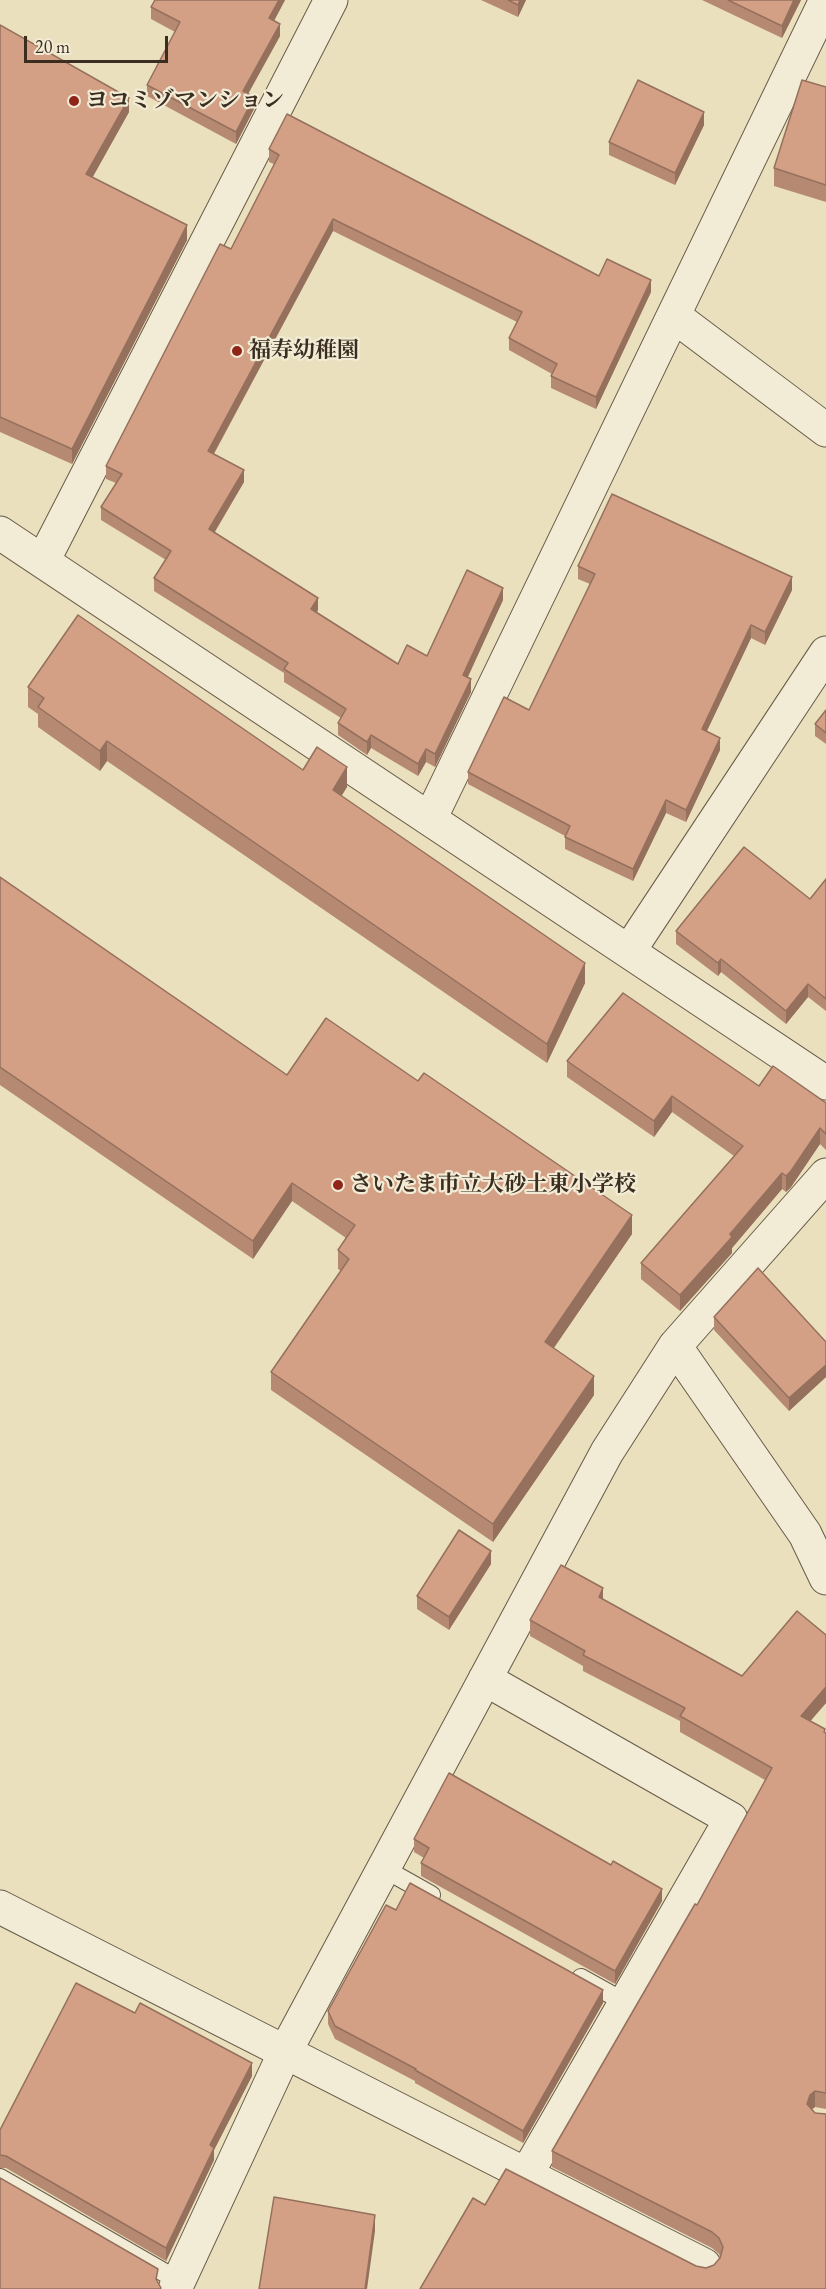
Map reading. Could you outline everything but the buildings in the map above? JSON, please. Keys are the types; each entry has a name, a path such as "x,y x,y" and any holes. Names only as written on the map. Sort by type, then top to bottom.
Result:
{"street":[{"path":"43,561 331,0"},
{"path":"430,819 826,0"},
{"path":"674,316 826,429"},
{"path":"0,533 826,1083"},
{"path":"629,951 826,654"},
{"path":"177,2285 285,2052 607,1452 675,1346 824,1182"},
{"path":"675,1346 815,1534 826,1578"},
{"path":"485,1679 731,1819 526,2175"},
{"path":"0,1907 704,2265"}],"lane":[{"path":"383,1868 444,1902"},
{"path":"566,1970 626,2003"},
{"path":"0,2178 177,2285"}],"place":[{"name":"ヨコミゾマンション","path":"74,101"},
{"name":"福寿幼稚園","path":"237,351"},
{"name":"さいたま市立大砂土東小学校","path":"338,1185"}]}
